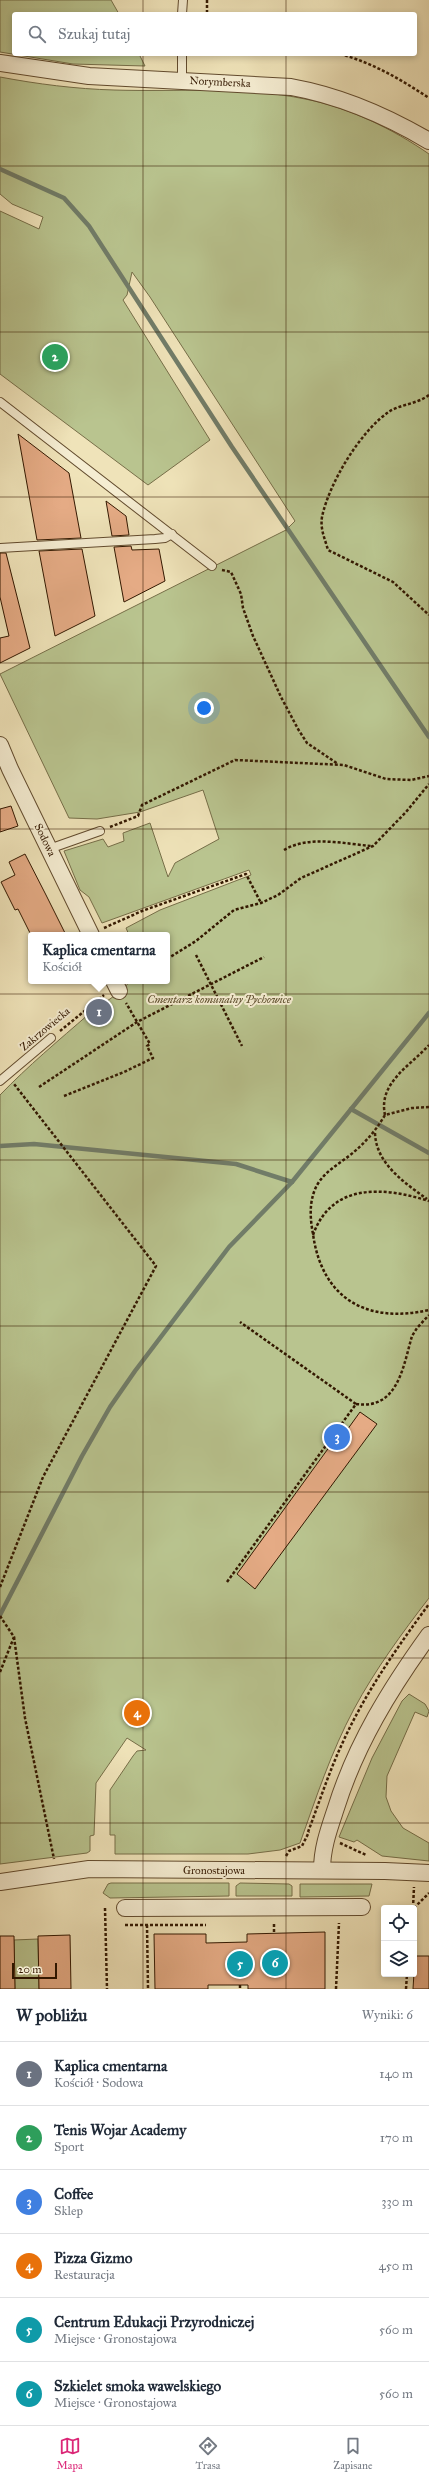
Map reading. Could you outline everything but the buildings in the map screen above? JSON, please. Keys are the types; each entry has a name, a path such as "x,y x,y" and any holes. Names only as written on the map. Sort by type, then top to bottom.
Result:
{"street":[{"name":"Norymberska","path":"0,63 89,76 273,85 316,92 383,115 429,141"},
{"name":"Sodowa","path":"0,745 5,771 49,849 90,932"},
{"path":"322,1870 325,1843 344,1782 356,1752 387,1694 429,1635"},
{"name":"Gronostajowa","path":"0,1882 89,1869 322,1870 422,1873"},
{"path":"125,1908 362,1907"}],"lane":[{"path":"182,12 183,0"},
{"path":"182,56 182,81"},
{"path":"0,402 212,566"},
{"path":"0,548 155,539 165,538 172,534"},
{"path":"49,849 100,831"},
{"name":"Zakrzowiecka","path":"0,1081 51,1038"}],"path":[{"path":"207,0 207,12"},
{"path":"347,56 366,61 399,78 429,98"},
{"path":"429,395 423,400 392,410 376,421 337,474 322,518 322,533 328,550 393,582 429,615"},
{"path":"212,566 231,572 241,594 243,608 253,636 281,697 307,743 340,765"},
{"path":"100,831 138,816 142,804 235,760 340,765 386,779 410,780 429,776"},
{"path":"170,957 196,941 234,910 261,903 278,895 301,878 373,846 406,812 429,784"},
{"path":"284,850 293,844 317,841 373,846"},
{"path":"95,932 142,911 246,874 261,903"},
{"path":"196,955 242,1046"},
{"path":"39,1087 137,1022 264,957"},
{"path":"64,1096 124,1072 153,1058 147,1046 150,1044 116,986"},
{"name":"Zakrzowiecka","path":"51,1038 116,986"},
{"path":"429,1045 389,1086 383,1099 385,1115 375,1133 327,1172 316,1186 311,1204 313,1236 321,1268 335,1290 358,1306 386,1313 402,1314 429,1310"},
{"path":"0,1588 44,1477 156,1266 7,1076"},
{"path":"385,1115 412,1108 429,1107"},
{"path":"375,1133 378,1148 386,1163 400,1178 429,1201"},
{"path":"313,1236 325,1212 334,1203 345,1197 360,1193 388,1191 429,1201"},
{"path":"240,1322 356,1404 370,1406 378,1403 396,1387 412,1336 416,1328 429,1315"},
{"path":"227,1582 356,1404"},
{"path":"0,1616 6,1628 14,1637 25,1718 56,1873"},
{"path":"0,1672 14,1637"},
{"path":"415,1905 422,1873"},
{"path":"417,1905 429,1893"},
{"path":"105,1908 107,1989"},
{"path":"336,1989 339,1923"},
{"path":"274,1924 274,1933"},
{"path":"147,1925 148,1989"},
{"path":"406,1977 406,1989"}],"green space":[{"path":"0,0 111,0 118,12 12,12 12,54 0,52"},
{"path":"24,56 140,56 145,66 73,64"},
{"name":"Cmentarz komunalny Pychowice","path":"0,77 85,89 258,92 305,99 337,107 370,120 429,154 429,1598 389,1652 354,1709 331,1758 300,1843 280,1850 248,1854 115,1854 115,1835 110,1835 110,1790 137,1751 146,1750 127,1738 96,1783 94,1835 90,1836 90,1851 87,1853 0,1864 0,1095 55,1043 128,984 170,984 170,932 128,932 126,928 160,910 251,875 249,870 102,923 89,897 80,890 64,851 103,839 108,847 124,841 123,833 150,823 168,877 175,863 219,839 203,790 140,812 97,819 69,818 0,674 286,530 295,521 150,297 132,272 127,295 123,300 210,440 148,485 0,374 0,211 39,229 43,217 12,204 0,194"},
{"path":"409,1694 425,1704 429,1711 427,1717 415,1712 387,1776 386,1797 391,1811 403,1828 429,1843 429,1861 382,1856 357,1840 354,1842 339,1837 372,1758 402,1701"},
{"path":"229,1883 229,1896 110,1898 103,1893 108,1884"},
{"path":"240,1883 289,1884 292,1886 292,1896 236,1896 236,1886"},
{"path":"300,1884 372,1884 369,1896 300,1897"},
{"path":"38,1939 39,1989 15,1989 14,1940"}],"waterway":[{"path":"0,169 64,198 89,226 232,447 429,737"},
{"path":"0,1615 82,1456 110,1407 135,1371 229,1247 292,1182 429,1013"},
{"path":"351,1109 429,1153"},
{"path":"0,1146 34,1144 236,1164 292,1182"}],"place":[{"name":"Tenis Wojar Academy","path":"55,357"},
{"name":"Kaplica cmentarna","path":"99,1012"},
{"name":"Coffee","path":"337,1437"},
{"name":"Pizza Gizmo","path":"137,1713"},
{"name":"Szkielet smoka wawelskiego","path":"275,1963"},
{"name":"Centrum Edukacji Przyrodniczej","path":"240,1964"}]}
